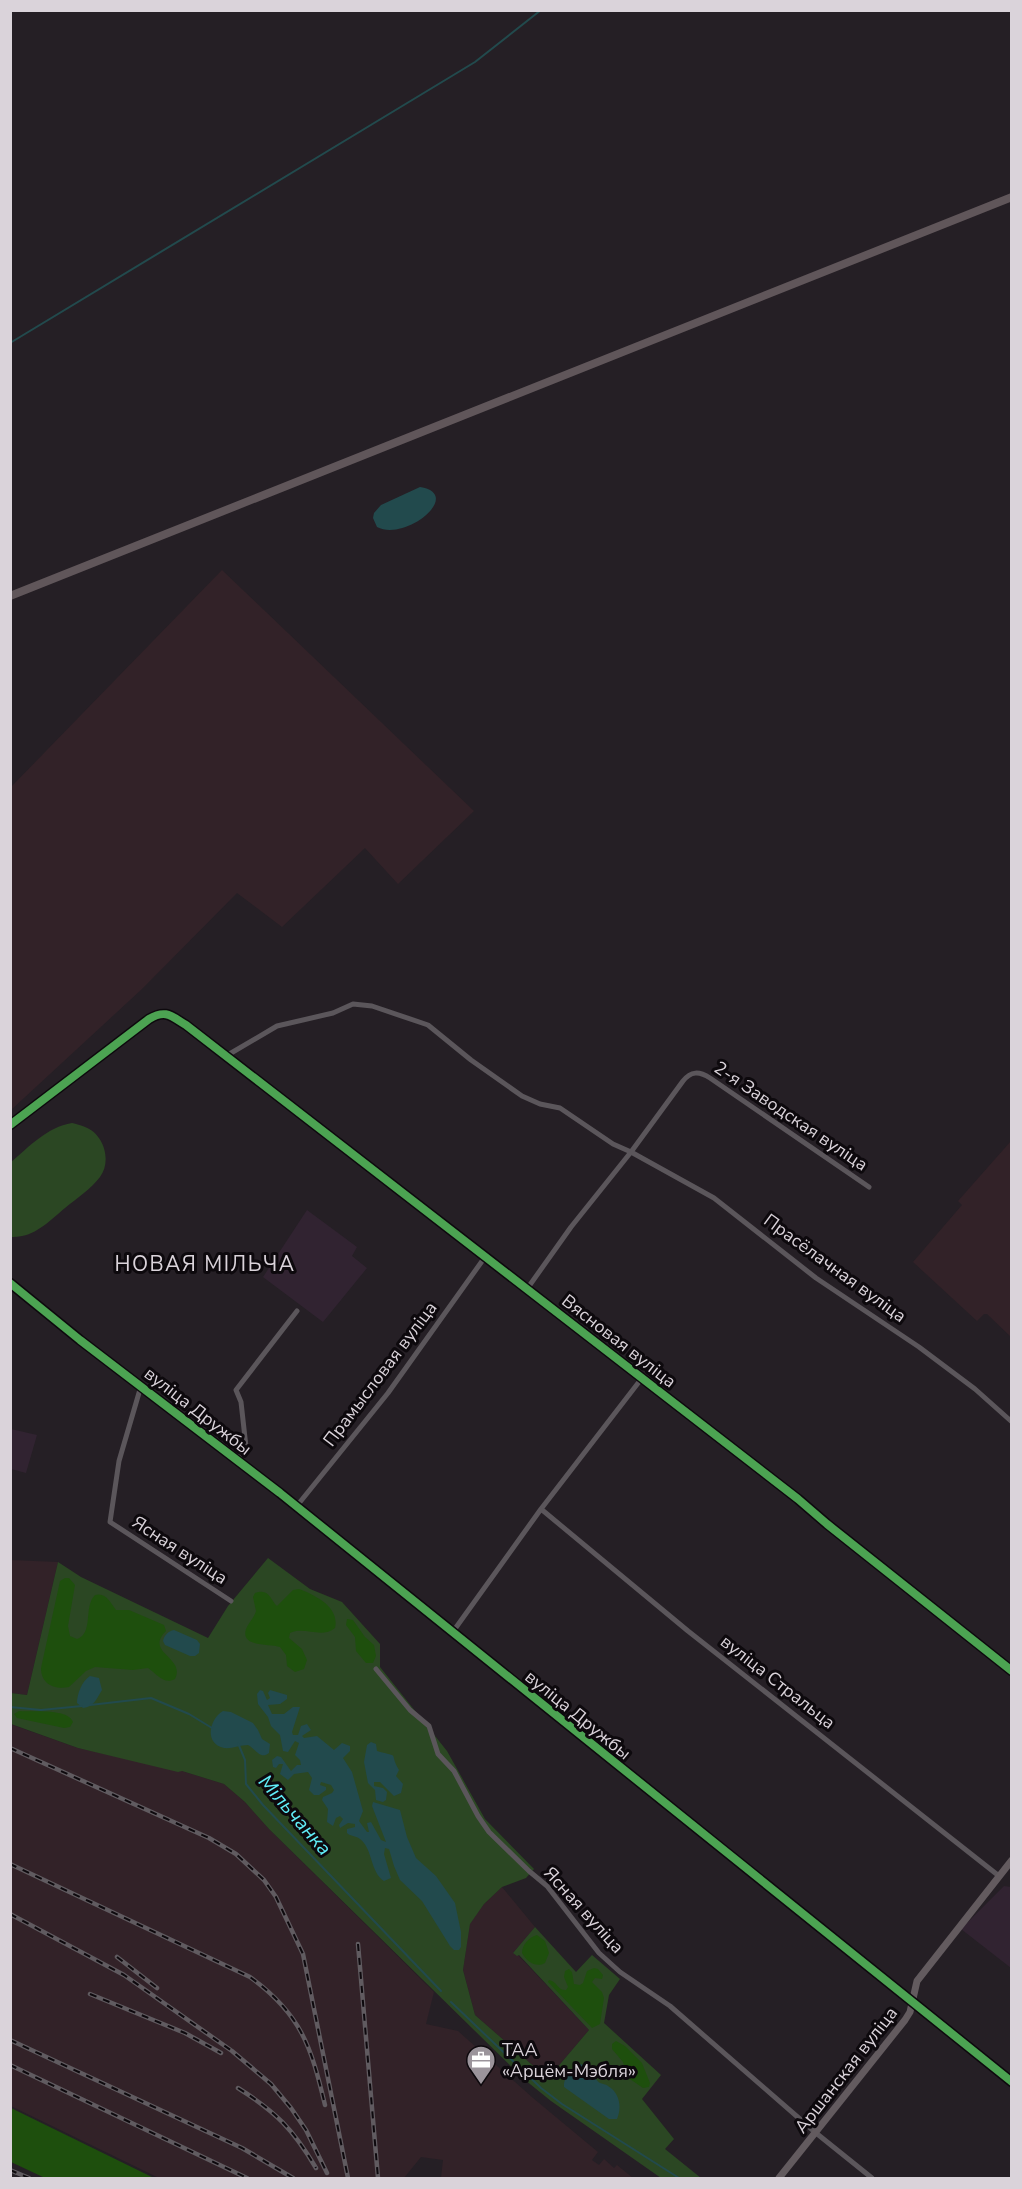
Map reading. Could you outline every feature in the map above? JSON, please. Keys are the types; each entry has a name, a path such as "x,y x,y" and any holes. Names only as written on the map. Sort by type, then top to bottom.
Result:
{"main road":[{"path":"10,596 1011,197"}],"street":[{"name":"Прасёлачная вуліца","path":"226,1056 278,1026 333,1013 353,1004 372,1006 428,1025 522,1096 540,1104 560,1108 613,1144 714,1198 816,1278 948,1368 1011,1422"},
{"name":"Вясновая вуліца","path":"149,1019 163,1013 186,1025 798,1499 1011,1671"},
{"path":"10,1125 149,1019"},
{"name":"2-я Заводская вуліца","path":"631,1152 687,1075 694,1072 702,1073 869,1187"},
{"path":"527,1289 571,1227 631,1152"},
{"name":"Прамысловая вуліца","path":"296,1507 388,1393 485,1257"},
{"name":"вуліца Дружбы","path":"10,1282 296,1507 912,2000 1011,2082"},
{"path":"237,1460 246,1447 241,1402 236,1390 297,1311"},
{"path":"452,1633 541,1509 642,1378"},
{"name":"Ясная вуліца","path":"141,1386 119,1461 110,1522 231,1601"},
{"name":"вуліца Стральца","path":"541,1509 688,1631 999,1876"},
{"name":"Ясная вуліца","path":"376,1669 410,1710 429,1726 438,1754 454,1771 485,1827 547,1886 599,1953 620,1972 670,2006 816,2133 872,2178"},
{"name":"Аршанская вуліца","path":"779,2178 905,2020 910,2012 917,1981 1010,1864"}],"shaded area":[{"path":"222,570 474,811 398,884 365,848 282,927 237,893 142,989 11,1110 11,787"},
{"path":"1011,1141 1011,1337 987,1314 977,1321 913,1262 962,1205 958,1201"},
{"path":"307,1210 357,1247 352,1256 367,1268 323,1322 263,1277"},
{"path":"11,1429 37,1435 26,1473 11,1469"},
{"path":"10,1560 58,1562 27,1695 11,1693"},
{"path":"10,1724 78,1748 182,1771 224,1784 245,1802 269,1829 434,1992 426,2024 458,2031 598,2152 592,2160 599,2165 604,2159 614,2168 617,2165 633,2178 441,2178 443,2160 421,2157 404,2178 159,2178 11,2106"},
{"path":"1004,1886 1011,1887 1011,1968 961,1929"},
{"path":"502,1887 535,1927 513,1953 518,1955 589,2030 550,2076 546,2077 475,2015 463,1970 470,1923 484,1904"}],"green space":[{"path":"72,1123 92,1131 101,1142 106,1156 104,1171 88,1189 40,1228 27,1235 11,1237 11,1162 46,1133"},
{"path":"268,1558 310,1589 342,1602 380,1644 380,1667 447,1751 485,1819 534,1869 526,1878 502,1887 484,1904 470,1924 463,1970 475,2015 546,2077 550,2076 589,2030 519,1955 513,1953 535,1927 576,1972 592,1955 620,1979 609,1995 604,2023 661,2075 642,2099 674,2139 665,2149 701,2178 661,2178 551,2101 525,2080 269,1829 245,1802 224,1784 182,1771 178,1772 78,1748 11,1724 11,1693 27,1695 58,1562 81,1577 208,1638 228,1606"},
{"path":"69,1578 75,1585 68,1626 70,1636 77,1639 82,1636 87,1626 91,1600 95,1595 102,1595 116,1610 129,1610 164,1625 166,1631 161,1638 160,1645 175,1665 177,1672 175,1679 164,1680 148,1668 133,1670 95,1667 86,1671 69,1687 58,1688 49,1685 43,1678 41,1668 60,1581"},
{"path":"299,1589 325,1603 334,1614 336,1621 335,1628 330,1631 290,1633 289,1638 302,1649 307,1660 304,1669 295,1672 287,1666 286,1655 280,1647 251,1642 245,1635 256,1611 253,1597 255,1593 267,1593 277,1606 293,1590"},
{"path":"347,1619 353,1620 374,1645 376,1656 373,1663 366,1663 356,1651 355,1637 346,1625"},
{"path":"19,1711 58,1713 70,1718 73,1722 70,1727 64,1728 17,1718 14,1714"},
{"path":"537,1935 545,1941 549,1953 545,1963 538,1965 526,1959 522,1953 526,1942"},
{"path":"594,1968 603,1975 602,1979 595,1978 592,1982 602,1992 604,1998 600,2024 592,2028 548,1982 552,1981 561,1989 566,1990 568,1987 564,1977 565,1971 569,1969 572,1972 574,1984 580,1985 587,1971"},
{"path":"616,2041 625,2046 642,2063 650,2083 649,2087 643,2088 627,2077 623,2062 612,2049 612,2044"},
{"path":"10,2108 154,2178 45,2178 11,2162"}],"water":[{"path":"420,487 432,491 436,498 433,507 426,515 402,528 389,530 377,527 373,518 381,505"},
{"path":"174,1630 197,1640 200,1644 199,1653 190,1656 165,1645 164,1637"},
{"path":"90,1676 99,1678 102,1690 93,1704 83,1708 77,1703 78,1696 82,1684"},
{"path":"260,1690 263,1691 267,1700 270,1698 268,1693 270,1690 287,1695 287,1699 280,1704 268,1705 272,1714 284,1714 293,1707 300,1707 293,1735 298,1735 301,1726 307,1724 311,1730 302,1736 304,1738 317,1736 334,1750 342,1743 350,1746 350,1751 343,1758 352,1772 363,1811 359,1821 367,1832 369,1832 367,1823 371,1822 381,1840 386,1842 372,1806 373,1802 400,1810 407,1837 416,1858 436,1876 455,1903 461,1932 459,1950 454,1950 450,1946 422,1901 400,1880 389,1849 385,1848 384,1854 391,1878 384,1881 376,1872 364,1843 347,1833 347,1829 355,1827 355,1824 348,1823 340,1828 339,1825 343,1819 340,1816 336,1818 333,1826 327,1822 328,1809 322,1800 334,1790 331,1785 321,1782 320,1785 326,1787 326,1790 319,1795 314,1795 309,1790 312,1778 308,1772 294,1774 288,1780 280,1774 283,1764 279,1764 276,1768 273,1767 272,1760 277,1756 281,1757 291,1771 297,1765 301,1765 295,1755 299,1743 295,1741 288,1752 283,1751 280,1735 271,1726 268,1717 258,1704 257,1694"},
{"path":"223,1711 231,1712 253,1723 262,1739 270,1744 269,1753 261,1755 248,1745 224,1748 213,1742 212,1725"},
{"path":"371,1742 376,1744 377,1751 393,1756 399,1770 396,1776 403,1784 401,1793 394,1796 380,1782 374,1782 374,1786 383,1788 387,1792 386,1800 383,1802 376,1800 375,1790 368,1783 364,1762 367,1745"},
{"path":"580,2064 589,2068 600,2083 607,2085 615,2093 620,2106 617,2119 609,2119 564,2087 569,2074"}],"waterway":[{"path":"10,343 475,62 541,10"},
{"name":"Мільчанка","path":"90,1705 151,1698 189,1714 212,1728"},
{"name":"Мільчанка","path":"10,1707 41,1710 82,1706"},
{"name":"Мільчанка","path":"238,1743 245,1760 246,1784 263,1805 441,1991"},
{"name":"Мільчанка","path":"451,2002 541,2088 562,2104 679,2178"}],"railway":[{"path":"10,1748 209,1838 236,1854 264,1880 276,1897 303,1954 348,2178"},
{"path":"10,1864 250,1977 281,2004 301,2033 315,2065 325,2105"},
{"path":"10,1914 124,1975 232,2051 271,2084 291,2108 306,2130 327,2173"},
{"path":"358,1944 378,2178"},
{"path":"117,1957 157,1988"},
{"path":"90,1994 185,2033 221,2053"},
{"path":"10,2040 242,2148 293,2178"},
{"path":"10,2065 247,2178"},
{"path":"238,2088 283,2122 316,2168"},
{"path":"10,2170 29,2178"}],"cycle path":[{"path":"10,1125 149,1019 160,1014 172,1017 186,1025 798,1499 1012,1671"},
{"path":"10,1283 80,1340 280,1493 1012,2082"}],"place":[{"name":"ТАА «Арцём-Мэбля»","path":"481,2086"}],"district":[{"name":"НОВАЯ МІЛЬЧА","path":"205,1264"}]}
